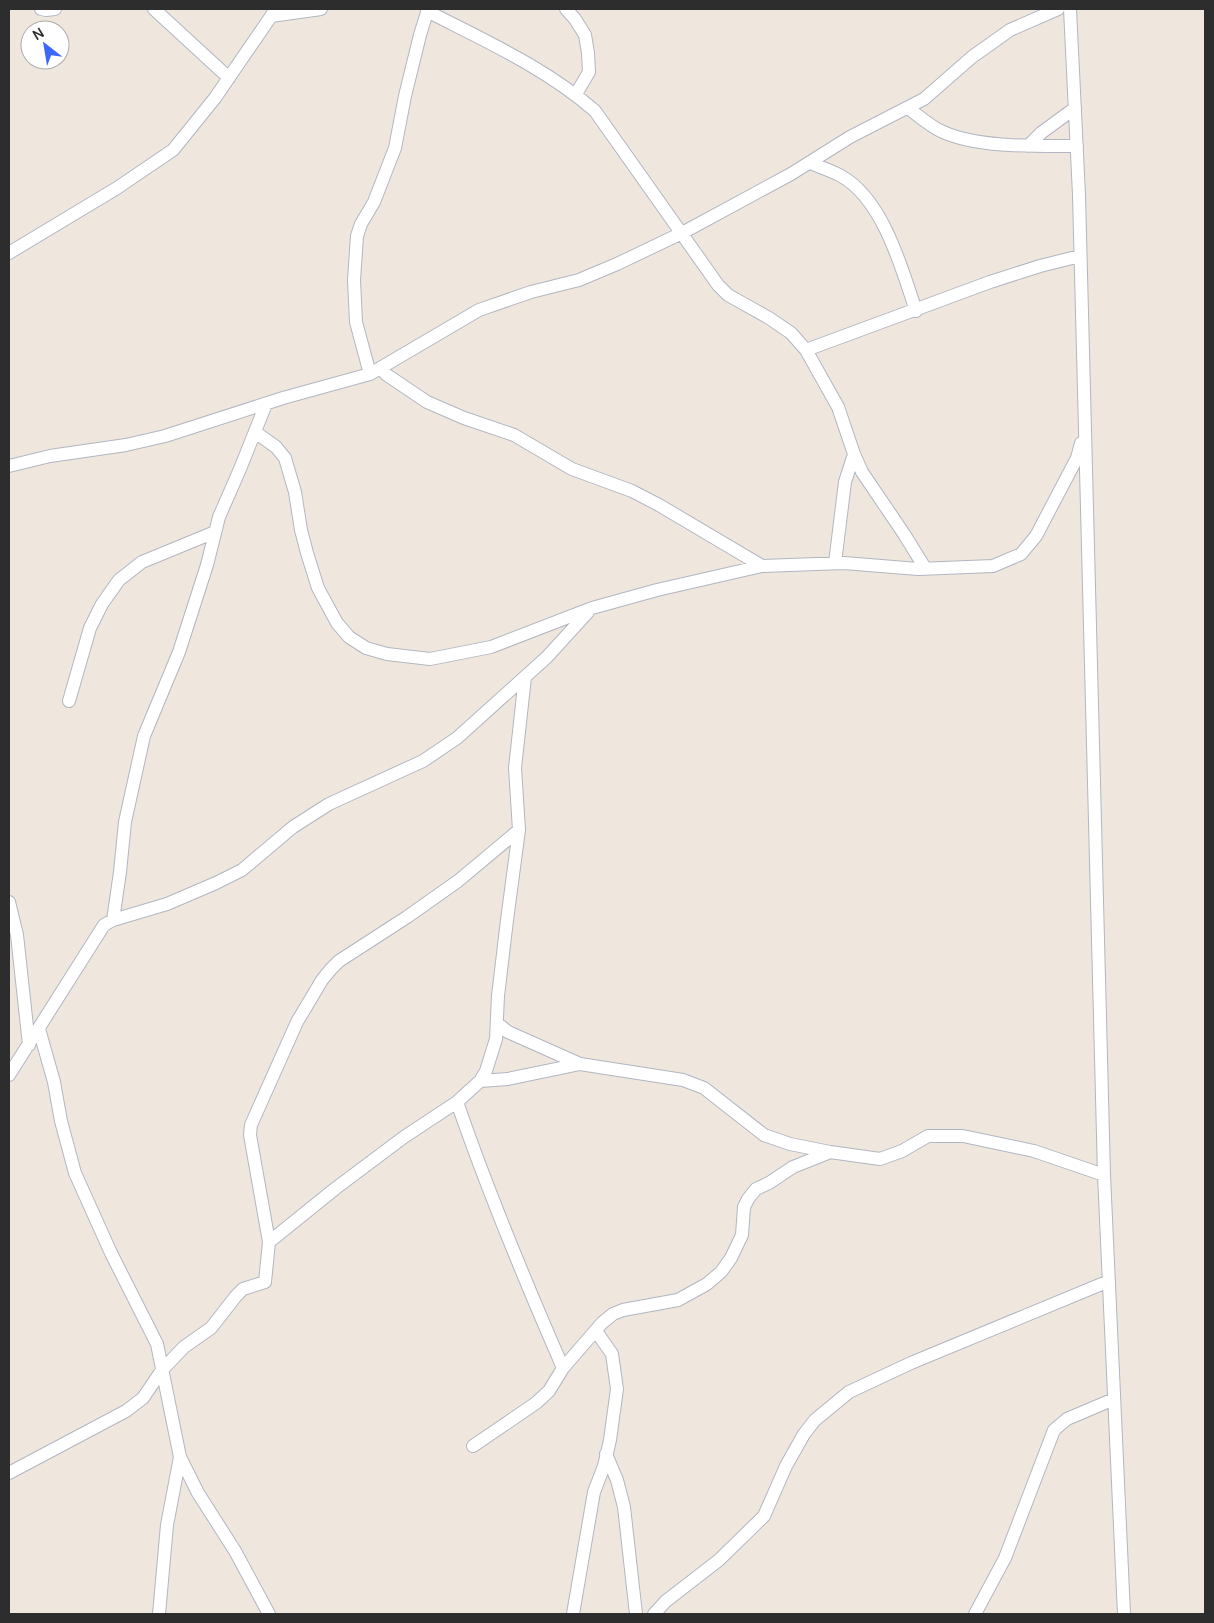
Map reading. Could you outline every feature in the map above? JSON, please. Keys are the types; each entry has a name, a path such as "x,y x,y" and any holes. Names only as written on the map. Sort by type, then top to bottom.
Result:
{"street":[{"path":"41,9 55,9"},
{"path":"154,9 229,78"},
{"path":"9,253 117,188 173,150 215,98 274,12 321,9"},
{"path":"566,9 585,35 588,53 589,72 576,94"},
{"path":"9,466 50,456 126,445 165,436 375,371 479,310 531,292 579,280 682,233 791,174 850,137 924,99 972,57 1010,30 1058,9"},
{"path":"1070,9 1077,146 1104,1175 1124,1614"},
{"path":"375,371 356,322 354,280 357,236 361,224 374,202 395,148 407,87 428,10 539,70 576,94 595,111 718,285 728,295 791,333 806,350 838,407 862,472 925,568"},
{"path":"908,108 941,132 964,140 1028,146 1077,146"},
{"path":"1028,146 1041,133 1075,108"},
{"path":"810,162 842,176 855,186 876,212 895,248 916,311"},
{"path":"806,350 916,311 990,282 1080,256"},
{"path":"375,371 387,375 427,402 464,418 514,435 572,469 632,491 762,566"},
{"path":"112,920 120,872 125,822 144,736 178,652 207,565 220,517 266,404"},
{"path":"255,432 276,448 285,458 295,492 303,538 318,588 337,623 349,637 366,648 394,655 430,659 491,647 592,608 657,590 762,566 835,563 925,568 994,566 1021,554 1036,536 1077,458 1084,434"},
{"path":"835,563 846,482 854,454"},
{"path":"69,701 90,628 102,604 119,580 142,562 215,532"},
{"path":"9,1075 104,925 112,920 167,904 242,870 294,827 329,804 423,760 457,738 547,657 592,608"},
{"path":"269,1242 404,1137 456,1102 480,1081 486,1071 496,1039 506,930 519,830 515,768 525,677"},
{"path":"9,1473 126,1411 143,1398 162,1370 184,1347 211,1328 243,1289 265,1282 269,1242 250,1135 251,1125 297,1022 322,980 339,961 458,881 519,830"},
{"path":"9,902 17,935 28,1045"},
{"path":"497,1023 508,1032 580,1064 684,1080 704,1088 764,1135 790,1144 880,1159 902,1151 928,1136 964,1136 1034,1151 1104,1175"},
{"path":"39,1029 54,1082 61,1121 75,1173 111,1253 157,1344 180,1457 198,1493 235,1551 268,1614"},
{"path":"480,1081 508,1079 580,1064"},
{"path":"456,1102 563,1368"},
{"path":"473,1446 536,1403 549,1391 563,1368 602,1323 613,1314 623,1310 678,1300 707,1284 721,1272 731,1258 742,1235 744,1207 756,1190 793,1167 830,1152"},
{"path":"654,1614 666,1601 719,1560 764,1516 786,1466 804,1434 815,1420 849,1392 912,1363 1109,1281"},
{"path":"572,1614 594,1492 606,1454 617,1389 612,1354 596,1331"},
{"path":"975,1614 1005,1558 1054,1430 1067,1419 1114,1399"},
{"path":"606,1454 617,1480 624,1507 636,1614"},
{"path":"158,1614 167,1525 180,1457"},
{"path":"640,1614 666,1601"}]}
